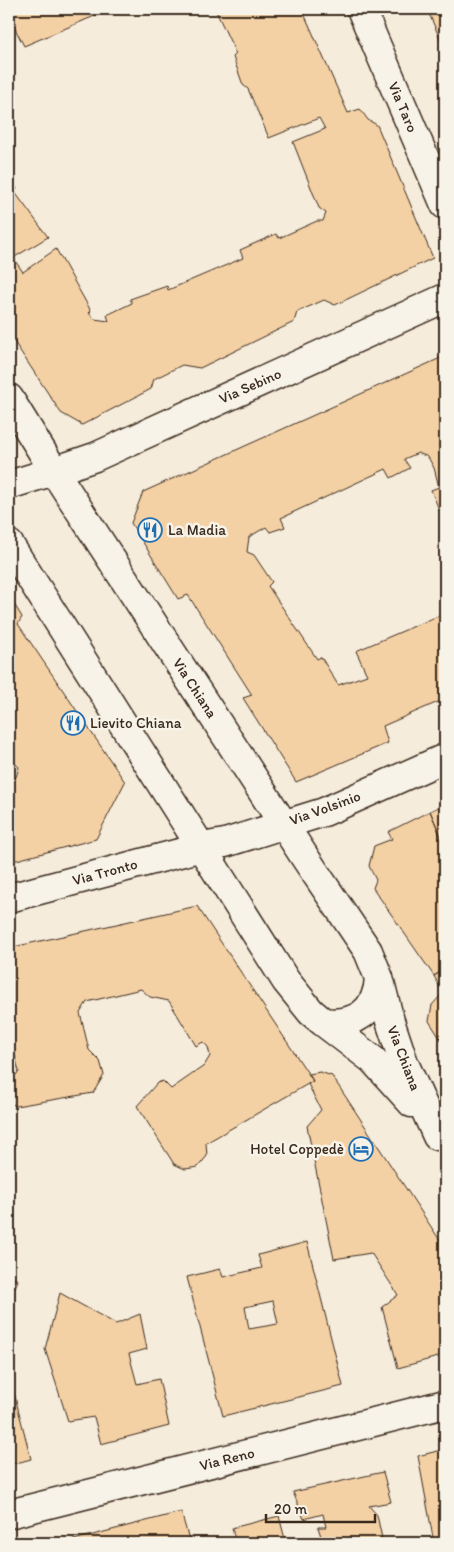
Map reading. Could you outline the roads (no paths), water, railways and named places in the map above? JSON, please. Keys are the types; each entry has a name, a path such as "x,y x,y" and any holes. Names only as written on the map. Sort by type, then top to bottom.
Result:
{"street":[{"name":"Via Taro","path":"361,9 445,206"},
{"name":"Via Sebino","path":"9,485 95,457 445,298"},
{"name":"Via Chiana","path":"9,398 54,471 283,824 363,943 379,978 387,1012 404,1063 441,1142"},
{"name":"Via Chiana","path":"9,544 299,999 323,1022 373,1060 406,1095 441,1142"},
{"name":"Via Volsinio","path":"202,847 225,842 324,812 445,758"},
{"name":"Via Tronto","path":"9,898 202,847"},
{"path":"323,1022 334,1024 348,1022 360,1017 369,1008 375,997 379,978"},
{"name":"Via Reno","path":"9,1514 445,1404"}],"place":[{"name":"La Madia","path":"150,530"},
{"name":"Lievito Chiana","path":"73,723"},
{"name":"Hotel Coppedè","path":"361,1149"}]}
